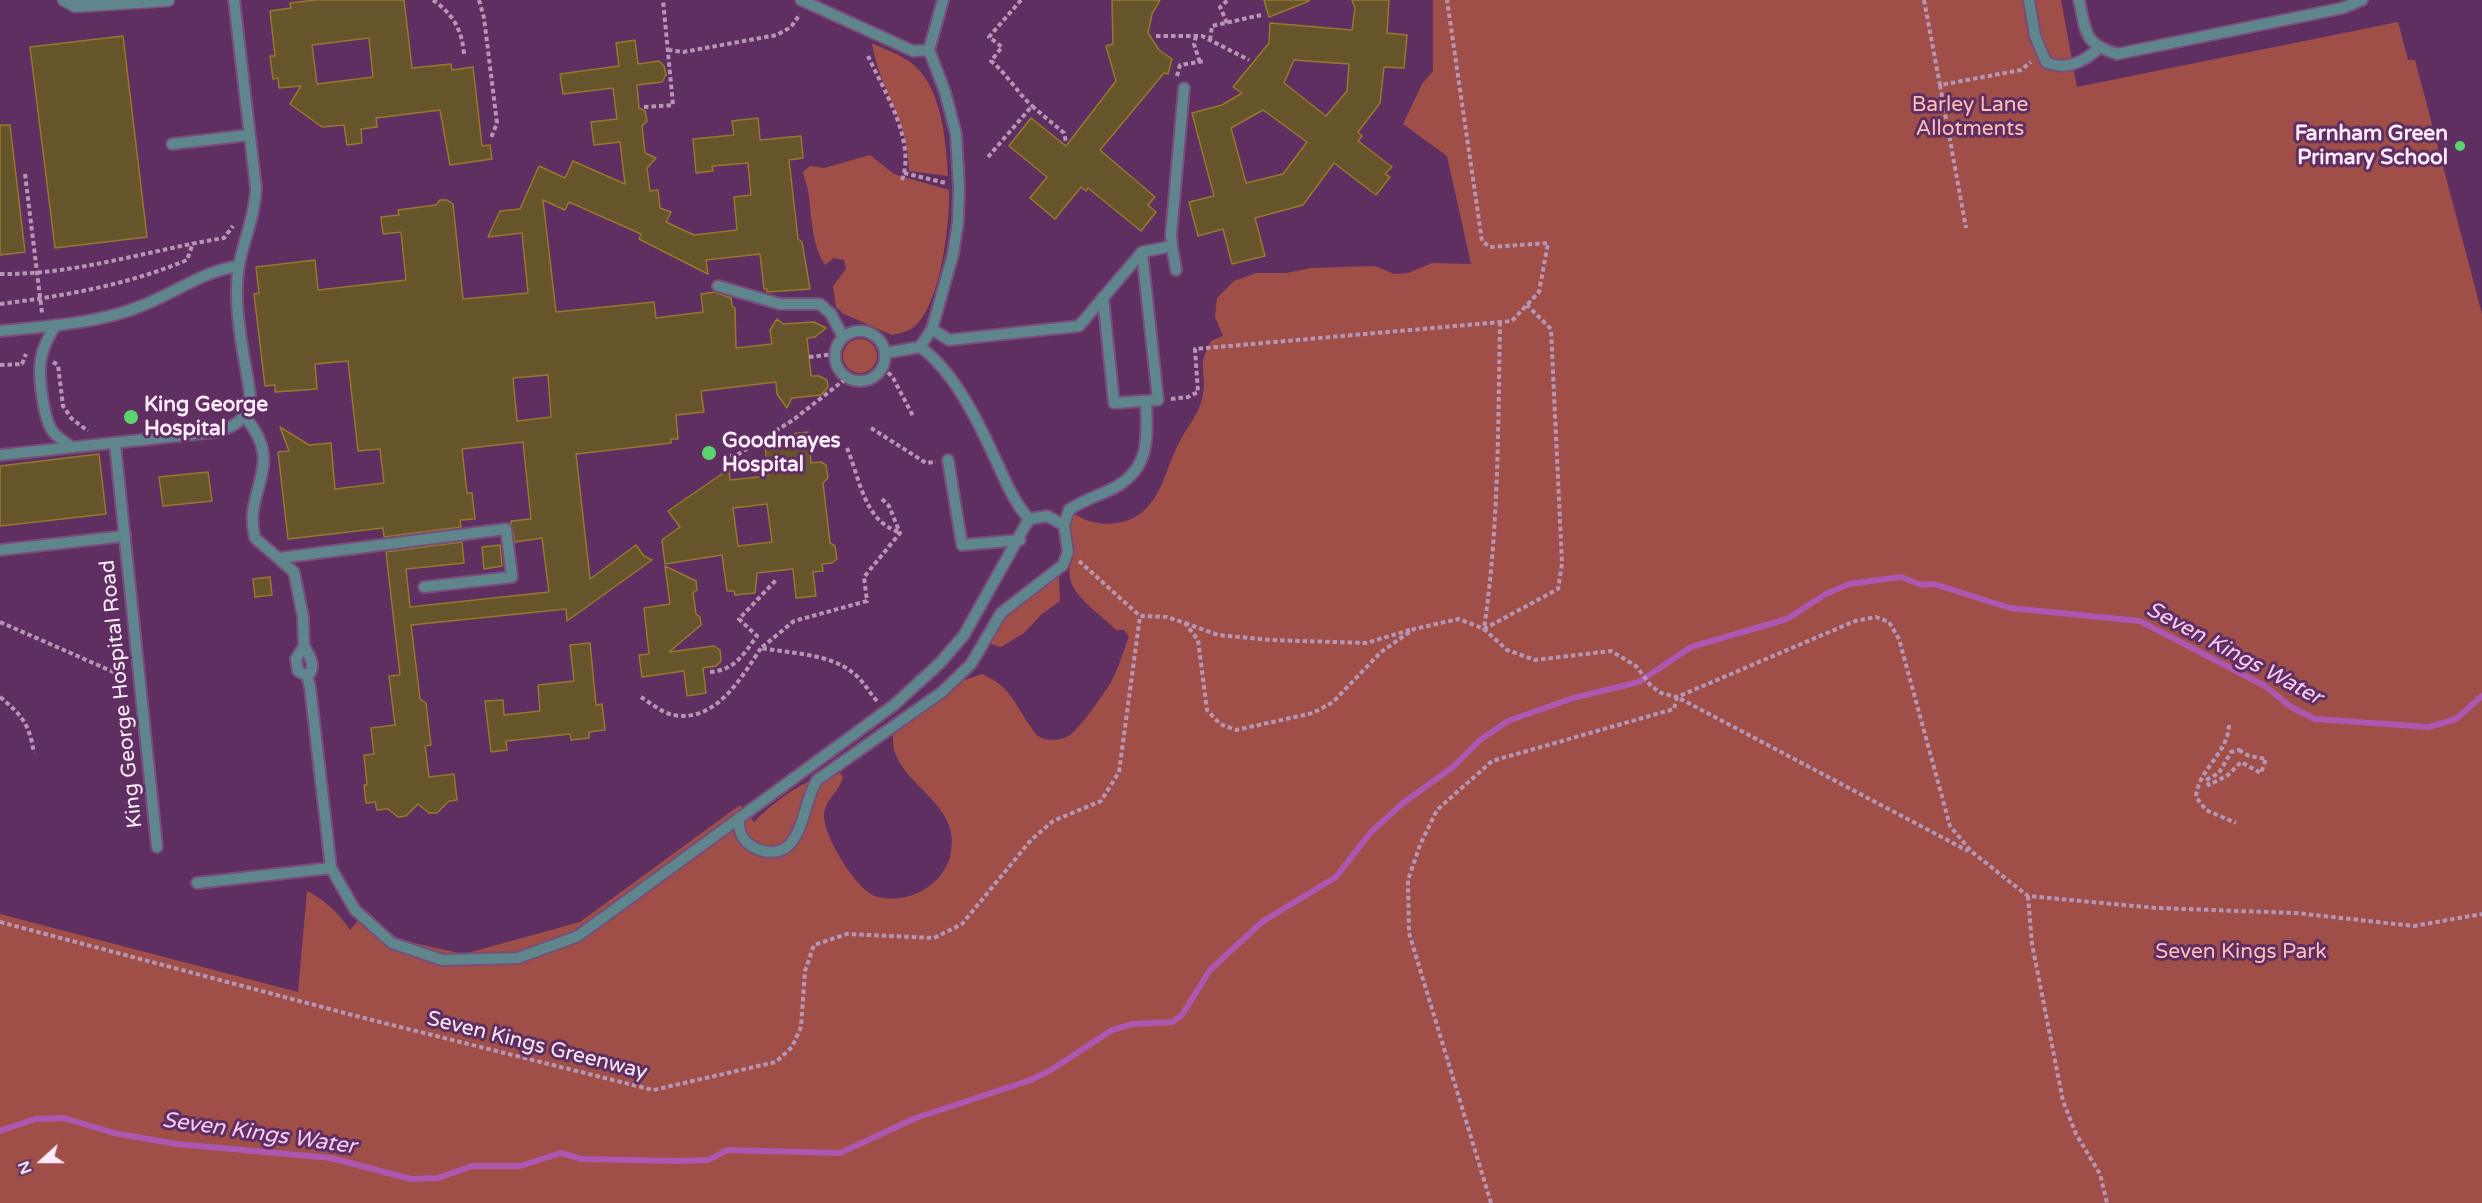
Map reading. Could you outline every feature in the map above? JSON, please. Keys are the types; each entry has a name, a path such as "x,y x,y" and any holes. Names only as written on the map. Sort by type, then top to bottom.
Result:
{"street":[{"path":"64,0 75,6 168,0"}],"lane":[{"path":"0,455 215,432 231,428 249,409 250,394 237,305 239,266 255,202 234,0"},
{"path":"824,11 829,0"},
{"path":"885,353 920,346 932,329 953,254 959,187 956,134 945,92 929,50 943,0"},
{"path":"2029,0 2041,55 2046,62 2054,66 2065,65 2083,60 2099,48"},
{"path":"2079,0 2087,35 2099,48 2117,54 2343,8 2362,0"},
{"path":"802,4 824,11 913,51 929,50"},
{"path":"1176,270 1170,235 1180,84"},
{"path":"172,144 249,135"},
{"path":"932,329 949,340 1079,326 1142,252 1172,246"},
{"path":"1102,297 1114,403 1158,400 1142,252"},
{"path":"0,331 109,317 140,307 213,273 239,266"},
{"path":"717,286 780,304 820,304 831,314 843,337"},
{"path":"56,325 48,336 40,359 45,414 53,431 71,447"},
{"path":"857,331 873,334 883,345 885,353 882,368 877,374 863,381 848,377 838,367 835,354 843,337 857,331"},
{"path":"920,346 936,358 980,425 1017,506 1029,519"},
{"path":"739,818 741,835 746,842 764,852 777,853 790,845 811,790 818,780 942,692 971,664 1002,613 1063,565 1068,552 1064,525 1069,510 1119,485 1138,470 1148,438 1146,401"},
{"path":"244,416 258,431 265,470 253,506 254,533 257,543 279,558 296,577 303,617 304,646 296,659 298,671 307,676 331,868 355,910 392,943 442,960 518,958 578,936 886,710 940,663 964,635 1020,540 1022,529 1029,519 1047,516 1064,525"},
{"name":"King George Hospital Road","path":"115,444 157,847"},
{"path":"948,460 962,545 1020,540"},
{"path":"279,558 506,529 512,577 424,587"},
{"name":"King George Hospital Road","path":"0,550 125,536"},
{"path":"197,883 331,868"}],"path":[{"path":"433,0 450,14 458,27 465,54"},
{"path":"479,0 491,69 497,123 491,138"},
{"path":"644,107 673,105 663,0"},
{"path":"1021,0 989,38 1002,47 991,61 1005,73 1014,89 1064,133 1066,142"},
{"path":"1227,23 1220,6 1228,0"},
{"path":"1158,400 1188,397 1198,392 1195,349 1512,321 1539,292 1548,243 1490,247 1482,241 1447,0"},
{"path":"1924,0 1966,228"},
{"path":"668,50 683,52 777,35 791,27 802,4"},
{"path":"1210,40 1212,26 1261,15"},
{"path":"1156,36 1196,36 1210,40 1249,60"},
{"path":"1180,84 1180,65 1203,62 1194,44 1196,36"},
{"path":"1940,85 2021,70 2041,55"},
{"path":"868,56 896,120 905,150 902,180"},
{"path":"483,70 491,69"},
{"path":"988,157 1032,106"},
{"path":"904,173 949,184"},
{"path":"22,364 42,314 39,274 25,174"},
{"path":"0,274 39,274 224,238 238,220"},
{"path":"0,304 67,296 156,273 187,260 194,243"},
{"path":"1484,628 1558,589 1562,564 1551,329 1527,304"},
{"path":"1484,628 1497,493 1500,322"},
{"path":"809,357 835,354"},
{"path":"882,368 892,376 913,416"},
{"path":"730,456 737,455 793,420 848,377"},
{"path":"871,428 926,463 948,460"},
{"path":"847,448 871,513 890,529 900,532"},
{"path":"882,499 889,506 900,532"},
{"path":"641,697 671,715 704,712 720,703 761,648 795,621 867,601 864,576 900,532"},
{"path":"1068,552 1140,616 1167,617 1218,635 1271,640 1366,643 1459,619 1484,628 1507,650 1535,660 1611,651 1636,666 1651,686 1661,693 1677,697 1972,852 2028,896 2156,909 2296,913 2415,926 2482,914"},
{"path":"710,672 724,670 738,662 757,636 739,619 777,579"},
{"name":"Seven Kings Greenway","path":"0,922 360,1017 653,1090 776,1062 792,1047 801,1027 805,971 814,945 847,934 934,938 943,934 962,924 1031,840 1053,821 1101,801 1119,772 1140,616"},
{"path":"1677,697 1855,621 1876,617 1889,622 1899,639 1950,826 1972,852"},
{"path":"0,622 129,678 140,677"},
{"path":"111,625 123,623"},
{"path":"1185,623 1198,640 1208,710 1220,724 1236,730 1313,713 1334,702 1381,652 1414,629"},
{"path":"761,648 819,659 850,670 886,710"},
{"path":"1491,1203 1409,933 1408,880 1420,845 1437,810 1492,761 1674,709 1677,697"},
{"path":"0,698 20,713 30,730 34,753"},
{"path":"2229,725 2229,735 2197,785 2196,797 2205,810 2236,823"},
{"path":"2240,750 2249,756 2266,759 2261,773 2241,762 2217,782 2209,785 2206,780 2219,773 2231,752 2240,750"},
{"path":"2028,896 2032,944 2063,1101 2076,1134 2100,1174 2107,1203"}],"green space":[{"path":"1433,0 2061,0 2077,87 2398,22 2408,60 2415,60 2482,314 2482,1203 0,1203 0,914 298,992 307,891 331,908 350,930 367,911 395,939 464,954 580,922 740,805 754,822 792,791 814,779 838,772 843,776 825,810 825,825 836,850 852,875 870,893 889,899 912,895 931,885 946,868 950,857 952,840 949,825 933,800 902,766 894,751 893,735 943,699 962,681 982,674 1008,693 1039,737 1053,740 1067,737 1075,731 1091,711 1113,679 1129,637 1124,630 1116,630 1083,600 1071,582 1072,561 1061,550 1072,540 1068,526 1074,514 1097,523 1122,522 1135,517 1153,500 1181,439 1200,406 1204,386 1204,357 1211,341 1223,336 1215,317 1217,298 1234,281 1256,273 1375,266 1394,274 1408,273 1432,263 1471,264 1447,156 1403,124 1422,84 1433,71"},
{"path":"872,43 910,62 921,72 929,85 936,99 944,131 948,176 909,171 904,137 881,76"},
{"path":"870,155 894,174 949,190 946,241 932,298 917,324 906,331 892,335 844,314 836,307 833,286 846,269 844,260 834,258 825,265 820,257 803,172 810,166 824,168"},
{"path":"860,339 872,344 877,356 872,368 860,373 848,368 843,356 848,344"},
{"path":"1059,576 1060,601 1042,614 1024,633 1001,647 991,644 994,633 1008,614"}],"building":[{"path":"315,0 404,0 412,68 451,64 452,70 473,67 482,146 490,145 492,159 450,165 440,110 376,118 377,127 361,129 362,143 347,145 344,125 322,127 290,104 301,86 279,88 278,78 273,79 270,56 275,56 270,11 291,8 290,3","holes":["369,38 373,77 317,84 312,45"]},
{"path":"1112,0 1160,0 1152,14 1148,33 1159,50 1172,59 1168,74 1164,73 1100,150 1155,197 1148,205 1156,212 1141,231 1088,188 1086,191 1081,187 1055,219 1030,198 1047,177 1009,146 1031,118 1066,146 1116,81 1106,46 1113,44"},
{"path":"1264,0 1309,0 1309,1 1269,17"},
{"path":"1352,0 1389,0 1387,33 1407,35 1404,68 1384,67 1380,103 1358,132 1362,136 1358,141 1392,167 1385,174 1390,177 1376,195 1334,163 1303,205 1255,218 1265,256 1232,264 1223,229 1198,236 1189,202 1214,196 1192,113 1222,105 1242,93 1233,87 1269,43 1270,23 1352,30 1355,8","holes":["1294,60 1349,64 1347,91 1326,116 1284,83","1263,110 1307,142 1283,174 1246,183 1231,128"]},
{"path":"123,36 147,237 55,248 30,47"},
{"path":"635,40 638,64 659,61 664,66 666,75 662,82 637,85 639,108 645,111 647,121 642,126 645,153 656,158 647,168 650,191 658,190 660,208 671,212 666,222 694,235 737,230 734,197 751,195 748,163 712,166 713,171 696,173 693,139 734,135 732,121 758,118 760,140 801,136 803,158 789,160 798,239 802,242 810,289 767,292 767,289 764,289 760,254 706,260 708,274 639,239 641,234 569,202 565,210 543,200 556,312 654,302 656,318 703,312 701,294 715,292 731,298 732,306 735,308 736,348 772,344 770,330 777,319 783,324 814,322 826,328 815,337 807,338 811,376 819,376 827,380 828,387 821,395 792,398 787,408 777,394 776,382 701,391 704,412 676,415 678,439 671,439 671,443 576,454 590,579 636,545 644,556 652,560 567,621 566,609 411,625 420,699 426,703 431,745 425,746 429,777 454,774 457,800 449,801 437,813 429,813 418,804 406,816 398,817 388,809 377,810 375,802 366,803 364,785 367,785 364,755 374,754 371,728 395,725 389,676 400,675 386,552 462,542 464,563 406,569 410,607 549,592 542,538 515,542 511,524 511,521 531,519 523,442 462,449 467,493 472,493 475,519 460,520 461,527 384,537 383,528 288,539 278,452 289,451 280,427 309,445 331,443 335,489 384,483 380,449 358,451 348,361 315,364 317,389 275,392 275,385 265,386 254,294 259,293 256,267 315,260 318,290 406,280 401,232 383,234 381,217 399,215 398,210 436,205 440,200 447,200 453,204 463,299 528,293 522,233 488,237 500,211 520,209 539,166 565,178 573,161 625,184 620,142 594,145 591,122 617,119 613,88 563,94 560,74 619,66 616,43","holes":["548,375 551,417 517,421 513,378"]},
{"path":"0,125 10,125 25,252 0,255"},
{"path":"808,432 811,463 821,462 826,465 828,478 823,483 830,543 835,546 837,559 832,563 822,564 823,571 813,572 816,596 796,598 793,569 757,573 755,593 735,595 734,591 727,591 722,555 665,564 662,540 680,527 668,511 729,469 730,480 768,476 765,445 781,444 784,441 783,435","holes":["767,504 772,542 738,546 733,508"]},
{"path":"99,454 106,514 0,526 0,466"},
{"path":"208,472 212,501 163,506 159,477"},
{"path":"500,545 502,566 484,569 482,547"},
{"path":"665,566 696,581 697,590 693,593 696,614 700,617 701,625 669,652 714,646 720,650 721,661 716,666 703,668 706,693 687,696 684,671 642,677 639,655 649,654 644,608 670,604"},
{"path":"270,577 272,595 255,597 253,579"},
{"path":"590,643 596,705 602,704 605,730 589,732 589,738 571,740 570,734 506,741 507,750 491,752 485,701 503,700 504,715 540,711 538,685 574,681 570,645"}],"waterway":[{"name":"Seven Kings Water","path":"0,1131 35,1119 64,1118 114,1133 177,1144 331,1158 411,1179 438,1178 472,1166 520,1166 561,1153 582,1159 678,1161 709,1160 727,1150 840,1153 916,1118 1031,1080 1051,1070 1112,1030 1133,1024 1173,1022 1182,1015 1210,970 1262,922 1336,877 1371,832 1403,803 1453,767 1480,740 1508,721 1573,698 1639,682 1691,647 1787,619 1826,594 1849,584 1901,577 1922,585 1934,584 2010,608 2140,621 2265,686 2291,707 2315,719 2429,727 2456,719 2482,696"}],"place":[{"name":"Farnham Green Primary School","path":"2460,146"},
{"name":"King George Hospital","path":"131,417"},
{"name":"Goodmayes Hospital","path":"709,453"}],"park label":[{"name":"Barley Lane Allotments","path":"1970,117"},
{"name":"Seven Kings Park","path":"2241,952"}]}
